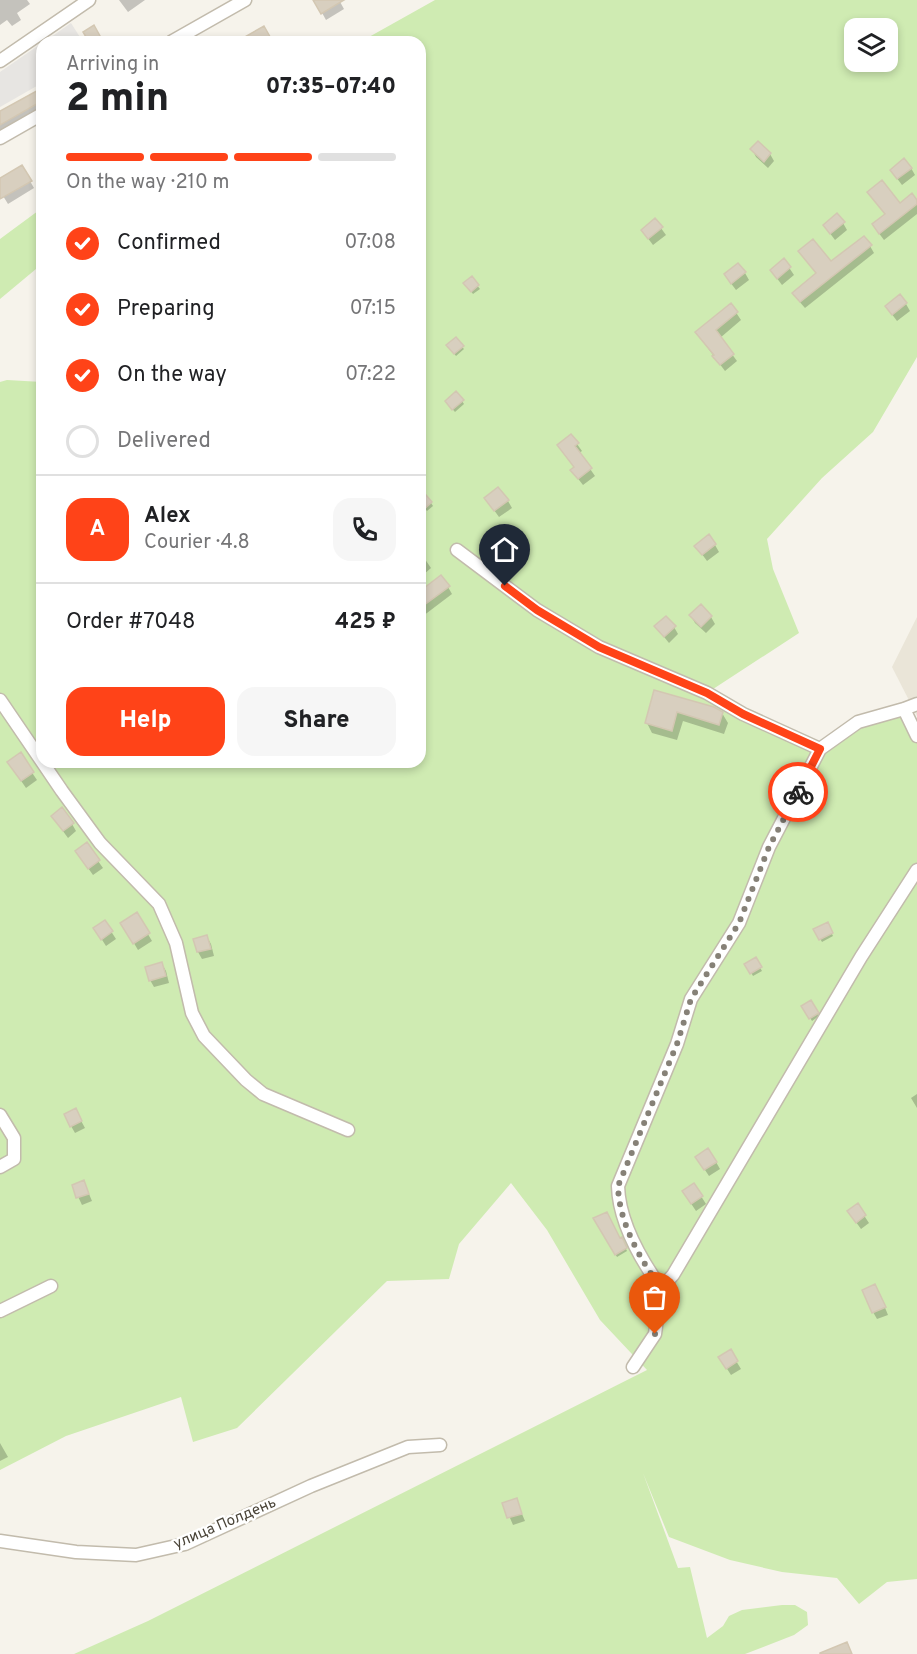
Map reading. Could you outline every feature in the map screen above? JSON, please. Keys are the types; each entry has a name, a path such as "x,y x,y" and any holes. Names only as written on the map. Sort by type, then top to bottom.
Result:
{"street":[{"path":"37,36 89,0"},
{"path":"182,36 245,0"},
{"path":"0,62 36,37"},
{"path":"0,138 36,117"},
{"path":"457,550 537,610 599,647 707,693 743,714 820,749"},
{"path":"0,700 36,753"},
{"path":"661,1288 646,1267 622,1216 618,1186 677,1044 691,999 739,923 769,847 820,749 858,722 917,704"},
{"path":"904,709 917,735"},
{"path":"46,768 100,843 159,904 176,943 192,1013 204,1036 246,1080 263,1094 348,1130"},
{"path":"633,1367 655,1334 661,1288 673,1275 861,957 917,870"},
{"path":"0,1115 14,1138 14,1159 0,1167"},
{"path":"0,1311 51,1286"},
{"name":"улица Полдень","path":"0,1541 76,1552 136,1556 185,1544 311,1486 408,1447 440,1445"}],"shaded area":[{"path":"71,23 79,36 53,36"},
{"path":"36,47 36,86 0,107 0,72"},
{"path":"917,617 917,716 892,667"}],"green space":[{"path":"435,0 917,0 917,357 873,432 822,478 767,539 773,569 799,633 707,693 754,711 820,749 858,722 904,709 917,736 917,1579 887,1582 859,1604 837,1578 782,1572 730,1560 669,1537 643,1473 678,1568 690,1567 707,1638 723,1626 729,1616 742,1610 795,1605 807,1612 808,1625 794,1635 745,1654 74,1654 148,1621 647,1370 600,1320 547,1230 511,1183 459,1244 449,1279 387,1281 237,1428 193,1442 181,1397 66,1436 0,1470 0,382 7,380 36,382 36,768 426,768 426,36 371,36"},
{"path":"36,212 36,269 0,299 0,239"}],"building":[{"path":"313,0 344,0 321,14"},
{"path":"94,25 100,36 85,36 83,32"},
{"path":"264,26 270,36 246,36"},
{"path":"36,91 36,104 0,125 0,111"},
{"path":"758,141 771,153 764,162 750,149"},
{"path":"904,158 912,168 897,179 890,170"},
{"path":"22,165 32,181 0,199 0,178"},
{"path":"882,180 900,203 912,193 917,204 879,234 872,224 885,214 867,192"},
{"path":"837,213 845,222 830,234 823,225"},
{"path":"655,218 663,227 648,239 641,230"},
{"path":"864,236 872,245 800,302 792,293 816,273 798,251 813,239 831,261"},
{"path":"784,258 791,267 777,279 770,270"},
{"path":"738,263 746,272 731,284 724,274"},
{"path":"472,276 479,285 471,292 463,283"},
{"path":"900,294 907,303 892,315 885,306"},
{"path":"731,303 738,312 716,330 734,354 720,365 695,332"},
{"path":"456,337 464,346 454,354 446,345"},
{"path":"456,391 464,400 452,410 445,401"},
{"path":"571,434 579,443 575,446 592,468 578,479 570,470 574,467 557,445"},
{"path":"498,487 509,500 494,511 484,498"},
{"path":"426,495 432,502 426,508"},
{"path":"709,534 716,544 702,555 694,546"},
{"path":"441,575 450,586 426,604 426,586"},
{"path":"701,604 712,616 701,627 689,615"},
{"path":"666,616 676,626 664,637 654,626"},
{"path":"654,690 714,707 723,712 719,725 677,712 672,731 645,723"},
{"path":"21,752 34,772 21,781 7,762"},
{"path":"62,807 74,823 63,831 51,816"},
{"path":"87,842 100,860 88,869 75,851"},
{"path":"137,912 150,933 133,944 120,923"},
{"path":"105,920 113,931 101,940 93,928"},
{"path":"828,922 833,933 819,940 813,929"},
{"path":"207,935 211,949 197,952 193,939"},
{"path":"756,957 762,967 750,974 744,964"},
{"path":"162,962 166,976 149,981 145,967"},
{"path":"811,1000 819,1013 809,1019 801,1006"},
{"path":"76,1108 82,1121 70,1127 64,1114"},
{"path":"708,1148 717,1162 704,1170 695,1157"},
{"path":"84,1180 89,1194 76,1198 72,1185"},
{"path":"694,1183 703,1196 691,1204 682,1191"},
{"path":"858,1203 866,1215 856,1223 847,1211"},
{"path":"607,1212 627,1248 615,1255 593,1218"},
{"path":"875,1284 886,1307 872,1313 862,1290"},
{"path":"731,1349 738,1361 726,1369 718,1357"},
{"path":"517,1498 522,1514 507,1518 502,1503"},
{"path":"847,1642 852,1654 820,1654 820,1653"}],"way so far":[{"path":"655,1334 661,1288 646,1267 622,1216 618,1186 677,1044 691,999 739,923 769,847 798,792"}],"route":[{"path":"505,586 537,610 599,647 707,693 743,714 820,749 798,792"}]}
